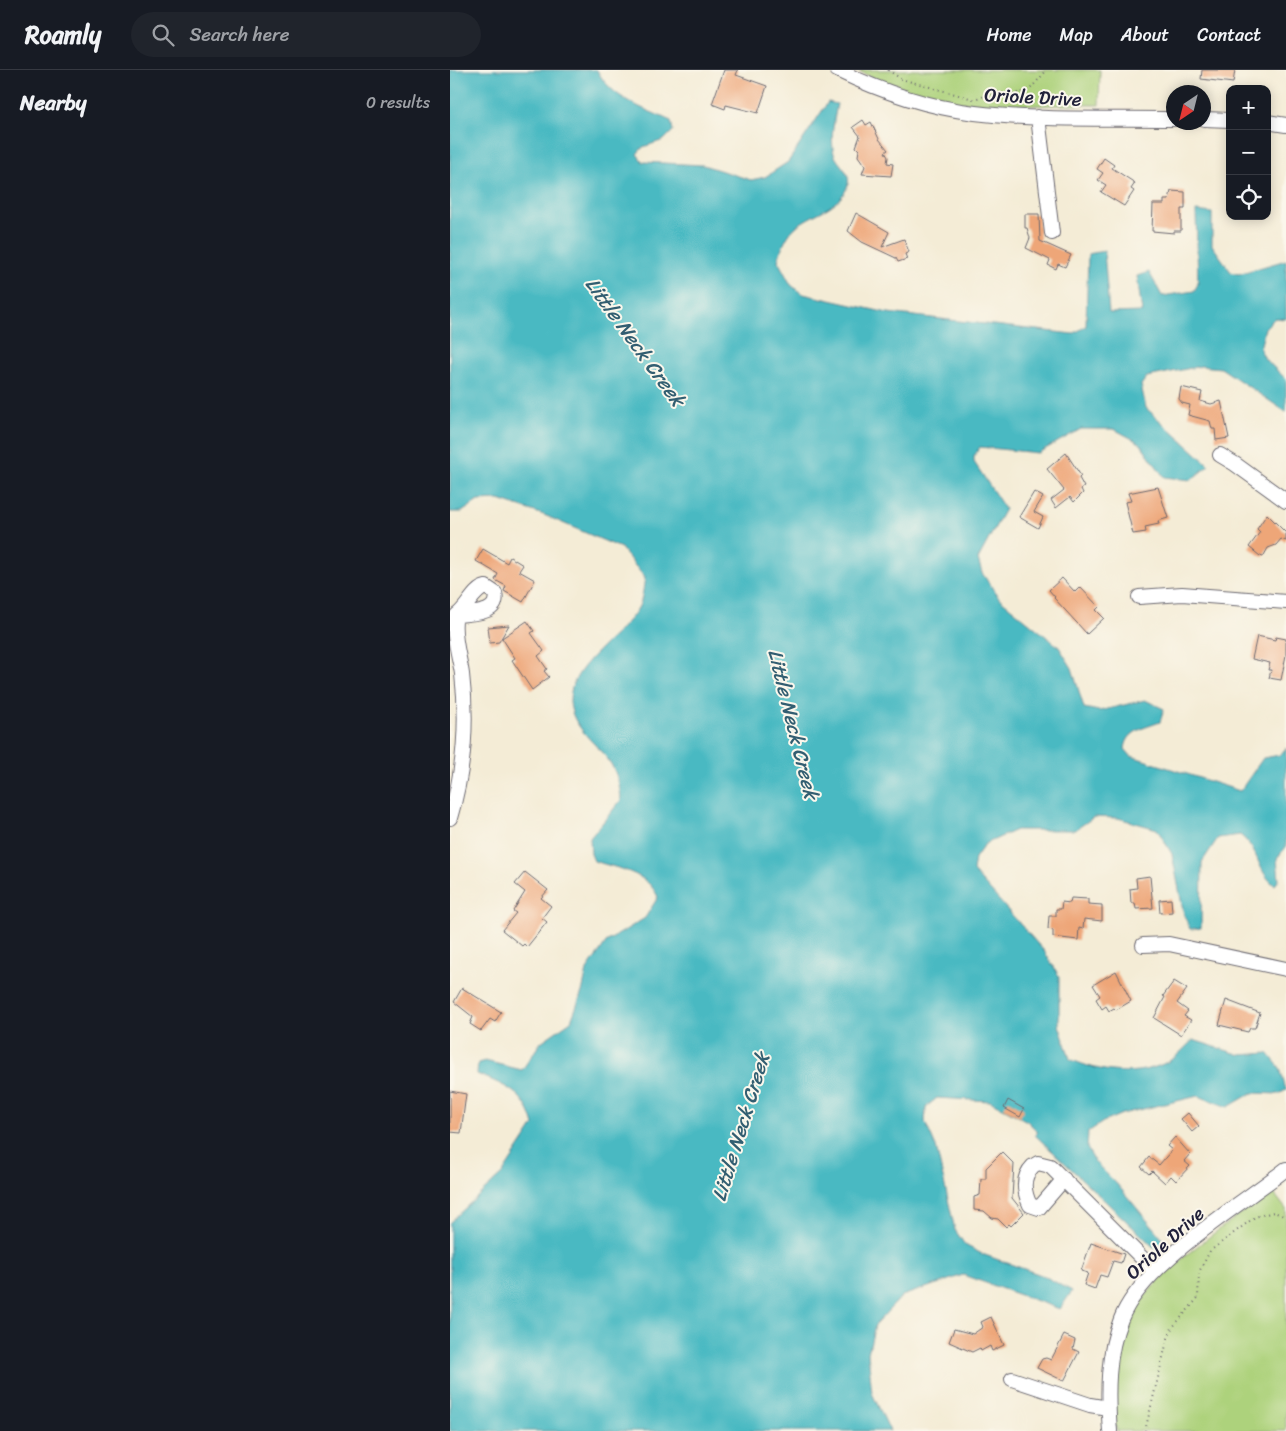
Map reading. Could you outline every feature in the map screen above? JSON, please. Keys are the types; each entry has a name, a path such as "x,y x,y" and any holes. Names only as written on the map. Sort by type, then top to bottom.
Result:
{"street":[{"name":"Oriole Drive","path":"837,70 879,88 946,108 975,113 1038,117 1166,119"},
{"path":"1038,117 1052,233"},
{"path":"1211,119 1226,120"},
{"path":"1271,123 1286,125"},
{"path":"1220,455 1286,501"},
{"path":"1139,597 1182,594 1286,602"},
{"path":"450,818 463,764 462,676 452,625 457,615"},
{"path":"1143,944 1169,944 1286,969"},
{"name":"Oriole Drive","path":"1110,1431 1108,1375 1122,1317 1128,1304 1156,1272 1191,1240 1286,1169"},
{"path":"1064,1179 1156,1272"},
{"path":"1012,1379 1090,1405 1108,1408"}],"path":[{"path":"888,70 901,79 973,99 1000,93 1021,93 1031,88 1047,70"},
{"path":"1145,1431 1167,1341 1172,1328 1198,1298 1199,1272 1210,1251 1255,1217 1274,1212 1286,1217"}],"green space":[{"path":"857,70 1100,70 1099,105 999,105 938,99 910,92"},
{"path":"1272,1191 1286,1209 1286,1431 1117,1431 1113,1406 1114,1381 1125,1336 1135,1310 1147,1293 1179,1261"}],"water":[{"name":"Little Neck Creek","path":"450,70 597,70 603,80 620,95 639,107 671,121 673,131 664,140 643,147 637,154 643,162 703,165 751,180 765,177 788,162 828,102 837,104 832,141 834,154 848,175 848,184 845,192 834,204 794,228 785,242 778,261 791,285 803,294 888,313 1073,334 1086,326 1088,254 1104,251 1109,313 1142,312 1137,276 1149,272 1162,296 1194,291 1198,284 1196,211 1212,213 1212,245 1231,272 1238,274 1286,260 1286,319 1275,318 1265,328 1260,349 1265,359 1286,379 1286,412 1221,368 1201,366 1147,377 1141,385 1146,408 1209,465 1191,480 1164,477 1140,443 1114,429 1081,429 1038,453 980,447 974,456 974,462 1005,509 978,559 982,573 1000,599 1059,647 1072,668 1084,708 1099,711 1145,700 1164,709 1160,722 1143,728 1129,738 1125,749 1131,756 1240,791 1263,758 1280,755 1286,748 1286,847 1277,858 1279,880 1275,885 1269,880 1251,847 1240,835 1218,838 1202,862 1201,928 1190,929 1184,915 1172,854 1157,829 1118,818 1094,817 1075,830 1016,830 985,844 975,858 973,871 1044,951 1059,976 1059,1025 1070,1059 1094,1068 1120,1072 1145,1070 1169,1061 1193,1040 1241,1055 1268,1053 1280,1068 1286,1090 1279,1094 1252,1093 1228,1107 1198,1096 1122,1114 1103,1122 1088,1132 1087,1148 1095,1162 1116,1183 1166,1243 1158,1251 1035,1135 1038,1132 1027,1121 990,1101 937,1098 926,1107 925,1122 936,1147 955,1230 965,1245 982,1254 1044,1276 1072,1291 1060,1309 963,1275 902,1296 875,1325 868,1353 872,1393 890,1431 450,1431 450,1222 502,1174 534,1125 530,1114 520,1098 497,1082 477,1074 478,1063 485,1061 522,1070 541,1042 571,1021 582,992 587,970 606,942 645,918 658,897 647,882 640,877 622,869 594,861 591,854 590,838 621,800 620,791 617,777 611,764 580,728 572,711 570,701 572,688 578,675 597,652 630,619 640,605 645,578 621,548 544,515 499,500 478,501 462,512 450,512"}],"building":[{"path":"724,70 738,70 736,75 767,86 758,113 726,105 725,109 712,104"},
{"path":"1202,70 1235,70 1233,83 1201,79"},
{"path":"863,120 866,125 871,122 879,139 888,150 885,152 888,157 887,163 893,164 891,176 862,174 865,166 858,156 859,150 856,147 860,136 853,127"},
{"path":"1104,158 1114,165 1112,168 1135,183 1131,189 1134,191 1124,206 1101,192 1106,185 1098,180 1103,173 1097,169"},
{"path":"1171,191 1185,192 1185,209 1181,209 1181,231 1174,231 1174,233 1152,231 1153,204 1164,204 1164,200 1169,200"},
{"path":"856,213 889,232 882,247 904,239 909,252 905,254 907,259 898,262 896,258 862,242 848,231"},
{"path":"1025,214 1039,214 1040,241 1071,255 1065,267 1058,264 1056,269 1048,265 1050,260 1026,248 1030,238 1027,228 1025,228"},
{"path":"1181,387 1202,392 1200,401 1211,404 1221,401 1229,438 1216,440 1215,429 1212,429 1210,421 1188,415 1190,405 1182,403 1179,399"},
{"path":"1066,453 1081,476 1079,478 1084,487 1081,489 1083,493 1074,502 1070,497 1056,508 1051,500 1064,490 1047,469"},
{"path":"1158,487 1168,518 1158,521 1159,524 1145,527 1146,532 1133,534 1125,502 1131,501 1128,493"},
{"path":"1034,492 1043,497 1034,512 1043,517 1038,528 1019,517"},
{"path":"1267,514 1286,533 1286,541 1281,539 1276,545 1268,548 1263,557 1249,547 1260,532 1257,529"},
{"path":"483,549 507,563 510,557 523,565 519,571 535,580 523,602 504,591 506,586 495,580 498,574 476,561"},
{"path":"1062,578 1075,592 1080,587 1099,607 1096,610 1104,618 1087,634 1049,590"},
{"path":"527,621 534,631 531,633 544,651 538,656 547,669 544,671 549,677 532,690 512,660 515,658 502,638"},
{"path":"509,625 499,642 490,643 488,627"},
{"path":"1257,636 1275,640 1276,637 1286,639 1286,655 1281,680 1269,678 1271,670 1268,670 1270,663 1252,659"},
{"path":"525,872 548,890 541,898 551,906 542,918 547,922 527,947 524,944 522,946 502,930 516,913 513,911 525,892 515,884"},
{"path":"1150,876 1153,908 1136,909 1135,903 1131,903 1130,889 1137,888 1136,878"},
{"path":"1071,898 1088,899 1088,904 1102,905 1102,921 1084,919 1083,929 1079,928 1078,940 1053,937 1053,930 1048,929 1049,916 1056,916 1056,909 1061,909 1062,902 1070,903"},
{"path":"1171,899 1172,912 1160,913 1159,900"},
{"path":"1116,971 1131,1001 1116,1010 1114,1008 1109,1011 1106,1006 1102,1009 1096,999 1100,996 1093,985"},
{"path":"1174,981 1187,989 1177,1003 1188,1011 1184,1016 1191,1020 1181,1035 1154,1018 1165,997 1163,996"},
{"path":"462,988 501,1012 495,1022 490,1019 481,1031 470,1024 473,1017 454,1002"},
{"path":"1226,1000 1260,1013 1255,1028 1250,1028 1248,1032 1219,1025"},
{"path":"450,1091 466,1094 461,1133 450,1132"},
{"path":"1008,1100 1024,1109 1020,1117 1004,1108"},
{"path":"1188,1113 1199,1126 1192,1132 1181,1119"},
{"path":"1175,1137 1190,1154 1184,1161 1190,1166 1176,1181 1171,1176 1165,1183 1152,1171 1149,1174 1141,1167 1149,1157 1159,1165 1172,1150 1167,1146"},
{"path":"1002,1152 1014,1164 1012,1198 1024,1213 1011,1226 1009,1224 1006,1227 998,1219 992,1218 984,1211 974,1210 974,1197 980,1195 981,1179 986,1179 986,1168"},
{"path":"1091,1243 1124,1254 1121,1263 1113,1261 1107,1277 1100,1275 1095,1289 1084,1285 1088,1273 1081,1271"},
{"path":"991,1317 1004,1345 992,1351 990,1346 981,1351 980,1348 972,1352 949,1342 954,1329 973,1334 983,1327 981,1322"},
{"path":"1064,1335 1075,1340 1073,1349 1079,1352 1064,1381 1037,1368 1042,1359 1051,1360"}]}
